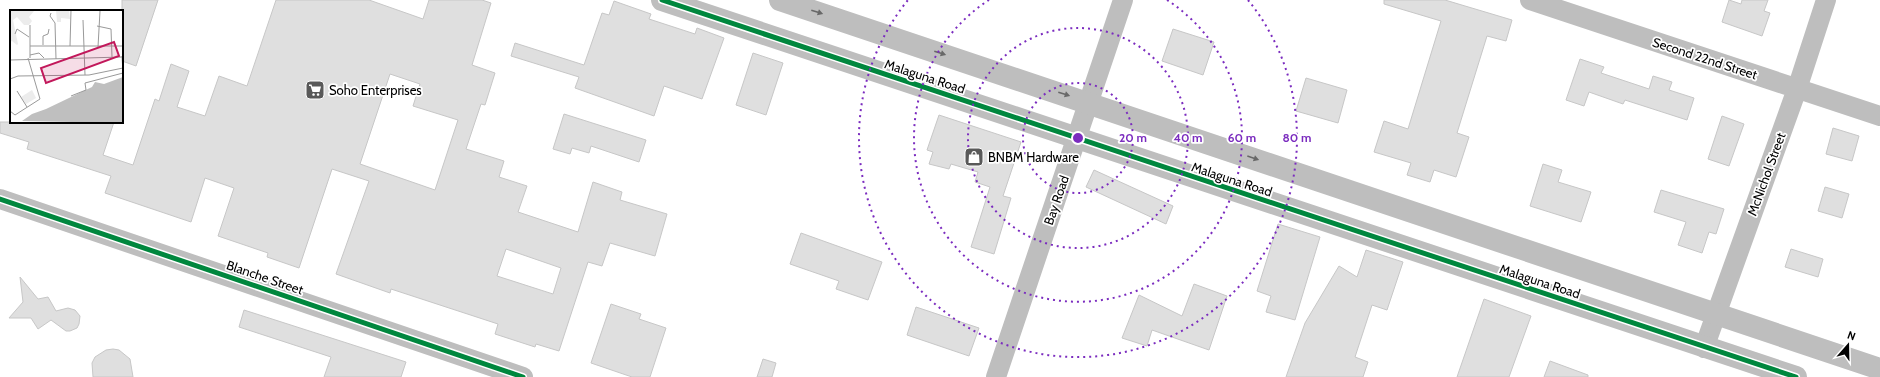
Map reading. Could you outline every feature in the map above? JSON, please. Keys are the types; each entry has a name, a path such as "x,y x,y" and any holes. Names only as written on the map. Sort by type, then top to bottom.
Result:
{"street":[{"name":"Malaguna Road","path":"662,0 1704,348 1796,377"},
{"name":"Malaguna Road","path":"780,0 1089,102 1880,369"},
{"name":"Bay Road","path":"996,377 1124,0"},
{"name":"Second 22nd Street","path":"1530,0 1880,116"},
{"name":"McNichol Street","path":"1704,348 1797,89 1826,0"},
{"name":"Blanche Street","path":"0,198 524,377"}],"building":[{"path":"122,0 158,0 136,66 123,61"},
{"path":"276,0 369,0 423,19 429,0 482,0 491,3 472,65 495,73 485,105 481,104 466,149 504,161 499,177 527,186 518,212 578,232 593,182 622,192 620,200 667,214 655,256 610,243 602,266 588,262 559,351 536,344 535,347 495,334 498,324 391,289 390,293 336,274 369,181 332,169 299,268 267,257 268,253 218,236 234,188 205,178 191,222 105,193 111,176 27,149 29,142 0,133 0,122 114,123 103,155 133,165 155,99 159,101 171,64 189,71 177,107 205,116 219,76 247,86","holes":["390,74 420,84 413,106 458,120 435,190 360,164","506,249 561,268 553,294 497,276"]},
{"path":"1384,0 1445,0 1512,20 1506,41 1487,36 1457,133 1469,137 1456,177 1434,170 1430,182 1407,175 1411,163 1374,152 1384,121 1408,129 1441,21 1384,4"},
{"path":"1729,0 1741,4 1742,0 1768,0 1764,11 1770,13 1762,36 1722,22"},
{"path":"614,1 651,14 649,19 695,34 697,28 724,38 702,99 664,86 654,116 575,88 579,77 511,56 515,43 584,65 602,13 609,15"},
{"path":"1173,29 1214,42 1203,75 1162,61"},
{"path":"753,53 783,63 766,115 736,105"},
{"path":"1580,59 1604,67 1601,73 1649,89 1653,76 1672,82 1669,90 1694,98 1687,120 1625,100 1623,104 1589,92 1584,106 1566,100"},
{"path":"1306,78 1347,90 1338,123 1296,111"},
{"path":"564,114 646,140 639,162 591,146 589,153 572,148 570,154 553,149"},
{"name":"BNBM Hardware","path":"939,115 1021,142 1003,196 1011,198 994,254 971,247 990,187 975,182 978,172 951,164 949,169 929,164 933,152 927,150"},
{"path":"1722,116 1744,124 1729,166 1708,159"},
{"path":"1833,128 1859,136 1852,161 1826,154"},
{"path":"1543,164 1562,170 1558,182 1591,192 1581,222 1530,206"},
{"path":"1094,170 1173,206 1166,224 1086,187"},
{"path":"1825,187 1849,194 1842,218 1818,211"},
{"path":"1661,190 1724,209 1716,234 1709,232 1702,253 1678,245 1686,222 1654,212"},
{"path":"1278,224 1320,237 1295,320 1266,312 1271,296 1257,291"},
{"path":"801,233 882,262 868,300 836,289 839,281 790,264"},
{"path":"1791,249 1823,259 1818,277 1785,267"},
{"path":"1366,250 1403,262 1387,310 1372,305 1355,357 1368,362 1363,377 1286,377 1305,323 1339,266 1357,277"},
{"path":"20,277 38,299 48,297 56,311 68,308 75,310 80,316 77,328 66,331 51,320 38,329 31,318 9,318 23,302"},
{"path":"1194,284 1227,296 1209,350 1152,330 1147,346 1122,338 1139,295 1182,316"},
{"path":"1484,299 1531,316 1509,377 1457,377"},
{"path":"611,304 641,314 639,319 666,328 650,377 632,377 591,363"},
{"path":"916,307 979,328 969,356 907,335"},
{"path":"244,310 406,362 401,377 324,377 331,357 239,327"},
{"path":"106,350 119,350 130,359 133,377 93,377 92,363 95,357"},
{"path":"763,359 776,363 772,377 757,377"},
{"path":"1550,361 1588,375 1588,377 1544,377"}],"cycle path":[{"path":"662,0 1796,377"},
{"path":"0,199 523,377"}],"place":[{"name":"Soho Enterprises","path":"315,90"},
{"name":"BNBM Hardware","path":"974,157"}]}
